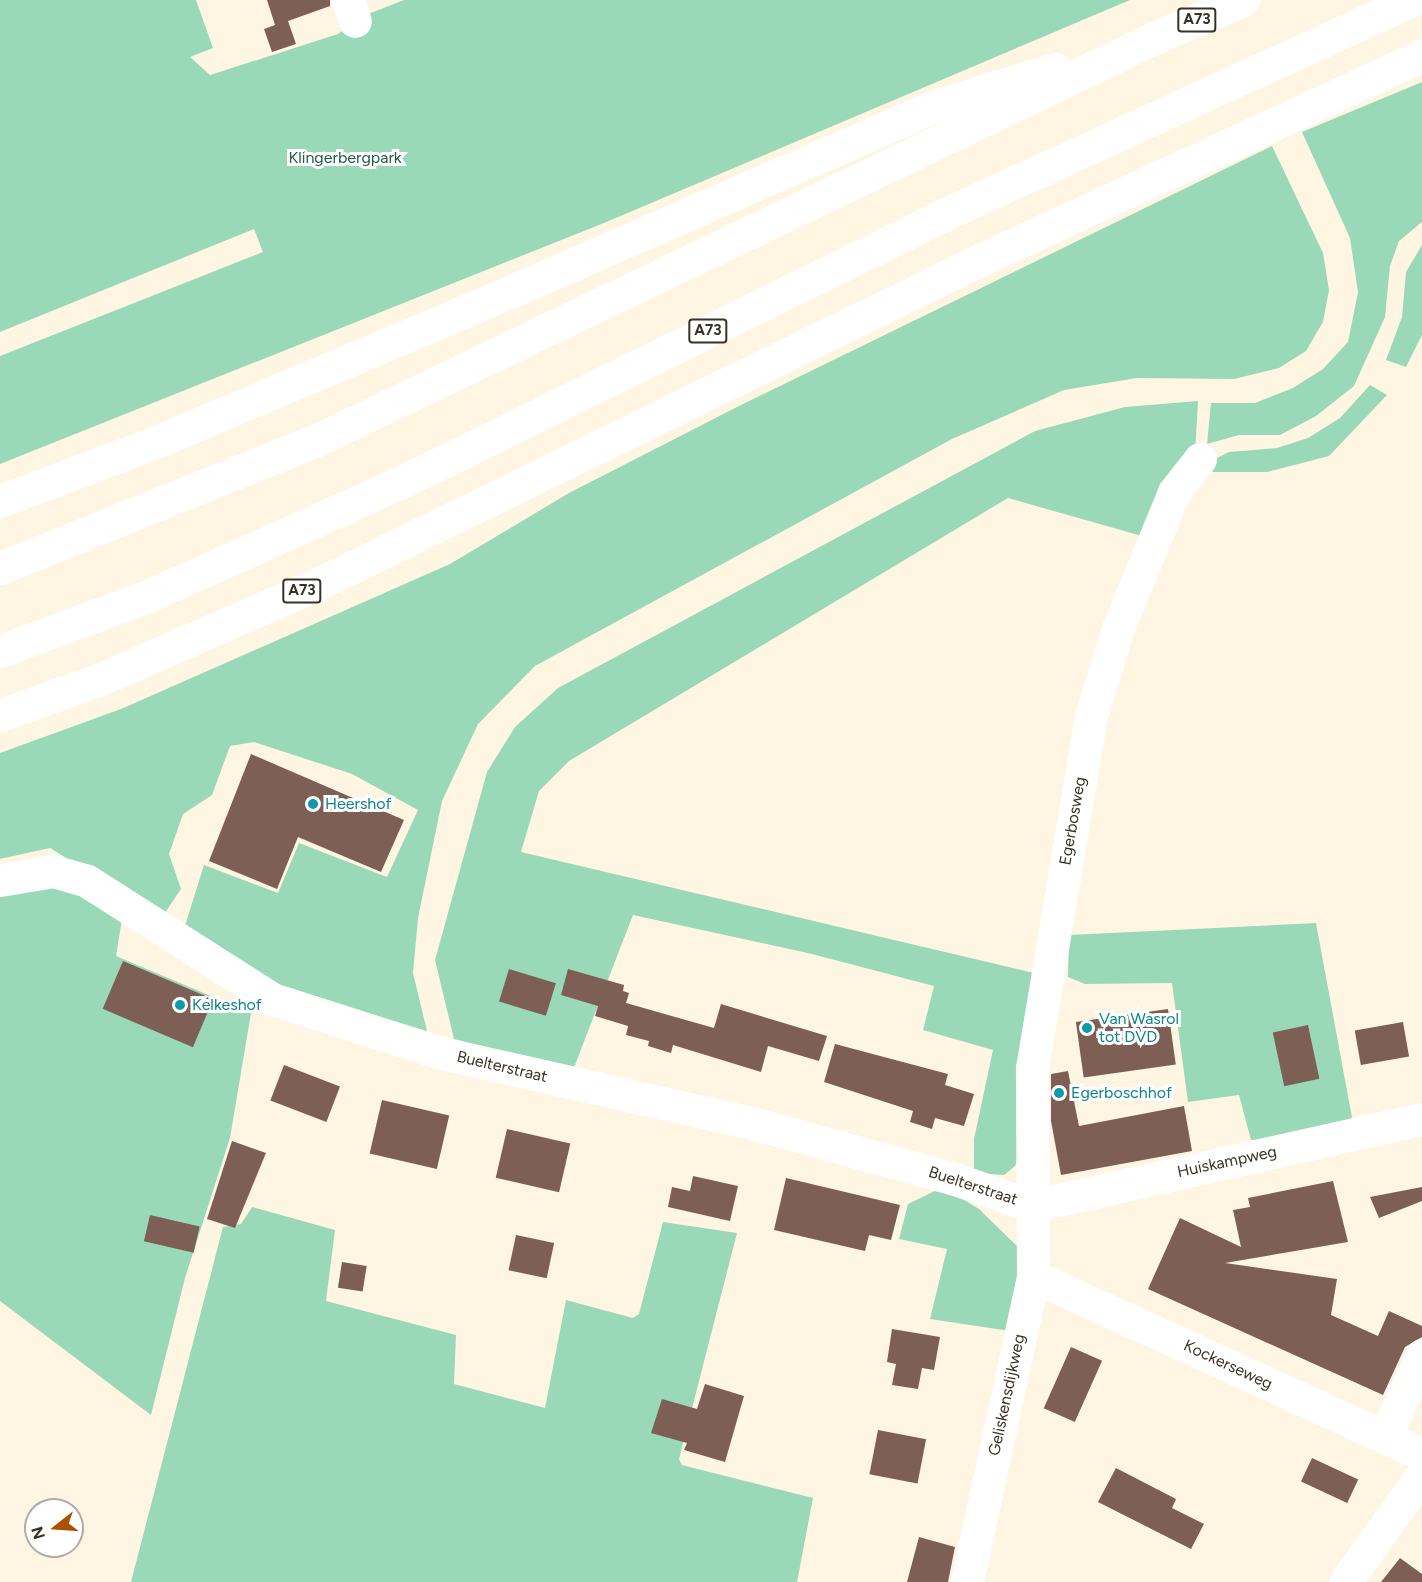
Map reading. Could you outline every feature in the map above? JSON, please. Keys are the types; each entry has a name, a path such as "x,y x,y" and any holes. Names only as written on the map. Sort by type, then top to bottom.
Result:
{"main road":[{"name":"A73","path":"0,568 315,441 1152,39 1243,0"},
{"name":"A73","path":"0,651 158,591 387,488 952,211 1412,0"},
{"name":"A73","path":"0,501 151,444 462,313 935,106 1152,39"},
{"name":"A73","path":"0,715 101,679 320,583 982,259 1422,56"},
{"name":"Egerbosweg","path":"1032,1206 1032,1068 1091,716 1118,628 1174,492 1200,459"},
{"name":"Buelterstraat","path":"0,880 53,872 87,881 272,999 430,1049 748,1122 955,1179 1032,1206"},
{"name":"Huiskampweg","path":"1032,1206 1422,1119"},
{"name":"Geliskensdijkweg","path":"967,1582 1033,1276 1032,1206"},
{"name":"Kockerseweg","path":"1033,1276 1422,1454"},
{"path":"1385,1437 1422,1355"},
{"path":"1345,1582 1422,1475"}],"green space":[{"name":"Klingerbergpark","path":"0,0 196,0 213,48 190,57 210,75 338,34 363,16 404,0 1130,0 604,223 0,464 0,356 263,252 254,229 0,332"},
{"path":"1422,82 1422,222 1399,241 1390,266 1385,317 1354,386 1316,416 1280,435 1239,435 1207,444 1211,403 1255,403 1293,388 1323,369 1348,342 1358,292 1350,238 1302,132"},
{"path":"1272,146 1323,253 1329,290 1323,322 1306,351 1279,368 1234,379 1137,378 1064,390 952,439 535,666 478,724 442,801 418,918 413,973 427,1031 286,990 184,929 204,865 278,893 299,843 387,877 418,810 352,774 254,742 230,746 212,795 183,814 169,854 181,889 162,917 50,848 0,859 0,753 121,709 450,564 569,493 737,407"},
{"path":"1422,245 1422,335 1406,367 1386,360 1402,317 1406,272"},
{"path":"1370,385 1387,395 1329,456 1267,472 1202,472 1211,461 1229,452 1277,448 1308,438 1340,418"},
{"path":"1198,401 1195,456 1142,536 1008,498 569,761 539,791 521,852 1038,974 1022,1151 1015,1166 1004,1175 974,1173 974,1139 993,1050 923,1030 934,986 812,954 633,915 573,1070 454,1039 435,960 487,772 515,727 558,688 1035,431 1125,407"},
{"path":"55,882 122,919 116,956 251,1013 230,1138 185,1278 151,1415 0,1301 0,889"},
{"path":"1316,923 1353,1123 1288,1139 1251,1140 1239,1095 1188,1102 1172,983 1085,984 1068,977 1069,935"},
{"path":"943,1187 979,1209 1019,1248 1022,1263 1010,1331 930,1319 947,1249 899,1239 908,1204"},
{"path":"252,1207 335,1230 326,1301 456,1335 454,1384 545,1408 566,1300 633,1318 639,1314 663,1222 737,1233 679,1459 682,1465 813,1498 797,1582 131,1582 223,1227 241,1224"}],"building":[{"path":"267,0 330,0 330,6 288,21 296,44 272,52 264,29 275,25"},
{"name":"Heershof","path":"251,754 404,820 381,872 298,837 277,889 209,861"},
{"name":"Kelkeshof","path":"123,961 213,999 193,1047 103,1009"},
{"path":"509,969 556,983 546,1016 499,1002"},
{"path":"568,969 624,985 623,991 629,993 626,1003 714,1028 721,1004 827,1036 819,1061 768,1046 761,1072 673,1045 671,1053 648,1046 649,1041 626,1035 628,1026 595,1016 598,1006 561,995"},
{"path":"1168,1009 1176,1064 1084,1077 1076,1022"},
{"path":"1403,1022 1409,1056 1361,1065 1355,1031"},
{"path":"1308,1025 1319,1079 1284,1086 1273,1032"},
{"path":"835,1044 948,1074 945,1085 974,1094 964,1126 935,1118 932,1129 910,1122 913,1111 824,1082"},
{"path":"284,1065 340,1087 326,1122 270,1100"},
{"path":"1068,1071 1079,1126 1184,1106 1192,1151 1061,1175 1051,1121 1051,1074"},
{"path":"382,1100 449,1116 437,1169 370,1154"},
{"path":"507,1129 570,1144 559,1192 496,1178"},
{"path":"232,1141 266,1153 235,1228 207,1219"},
{"path":"693,1176 738,1186 730,1221 668,1207 672,1187 690,1191"},
{"path":"786,1178 900,1205 891,1240 869,1235 865,1251 774,1230"},
{"path":"1333,1181 1348,1242 1225,1263 1337,1279 1331,1315 1378,1336 1389,1311 1422,1326 1422,1337 1405,1347 1383,1395 1148,1289 1180,1218 1241,1247 1233,1210 1250,1207 1248,1198"},
{"path":"1422,1187 1422,1201 1379,1218 1370,1197"},
{"path":"150,1215 200,1226 194,1253 144,1241"},
{"path":"516,1235 554,1243 547,1278 509,1270"},
{"path":"342,1262 367,1266 363,1292 338,1288"},
{"path":"892,1329 940,1337 934,1370 922,1368 918,1389 892,1385 896,1364 887,1362"},
{"path":"1071,1347 1102,1361 1075,1422 1044,1408"},
{"path":"705,1384 744,1396 725,1462 684,1450 687,1443 651,1433 662,1399 697,1409"},
{"path":"878,1430 926,1439 918,1484 869,1474"},
{"path":"1312,1458 1358,1480 1347,1503 1301,1482"},
{"path":"1116,1468 1176,1499 1172,1508 1204,1524 1191,1549 1098,1502"},
{"path":"919,1537 955,1547 948,1582 907,1582"},
{"path":"1400,1558 1422,1574 1422,1582 1381,1582"}],"place":[{"name":"Heershof","path":"313,804"},
{"name":"Kelkeshof","path":"180,1005"},
{"name":"Van Wasrol tot DVD","path":"1087,1028"},
{"name":"Egerboschhof","path":"1059,1093"}]}
